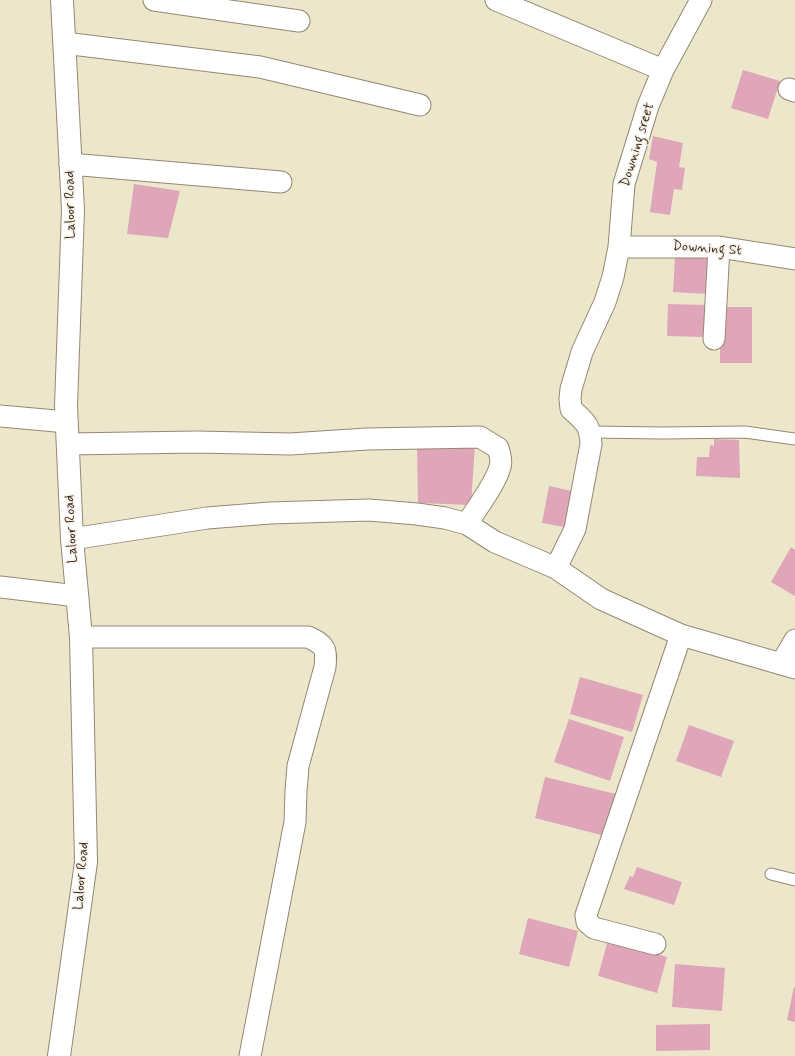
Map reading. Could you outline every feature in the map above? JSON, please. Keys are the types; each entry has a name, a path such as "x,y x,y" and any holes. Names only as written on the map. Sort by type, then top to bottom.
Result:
{"street":[{"name":"Laloor Road","path":"59,1056 86,862 81,637 72,539 66,406 73,210 62,0"},
{"path":"154,0 299,21"},
{"path":"498,0 663,70"},
{"name":"Downing sreet","path":"590,432 586,423 571,409 571,389 582,352 605,302 613,277 619,247 624,184 648,106 663,70 701,0"},
{"path":"64,43 260,67 420,105"},
{"path":"70,164 281,182"},
{"name":"Downing St","path":"619,247 719,247 795,259"},
{"path":"714,339 719,247"},
{"path":"0,416 67,422"},
{"path":"556,568 575,530 591,444 590,432"},
{"path":"68,444 197,442 290,444 367,439 480,437 498,448 501,466 467,524"},
{"path":"72,539 208,518 270,513 369,510 417,514 445,518 467,524 495,542 556,568 601,599 681,635 788,666 795,640"},
{"path":"0,587 77,596"},
{"path":"655,944 594,928 587,922 586,915 681,635"},
{"path":"81,637 308,637 321,643 326,652 325,667 298,766 295,822 250,1056"}],"lane":[{"path":"590,432 745,432 795,439"},
{"path":"771,874 795,880"}],"building":[{"path":"743,70 780,81 768,119 731,108"},
{"path":"653,136 683,143 679,167 685,168 682,190 674,189 670,215 650,212 657,162 649,159"},
{"path":"134,184 180,191 168,238 127,234"},
{"path":"675,257 711,258 710,294 673,292"},
{"path":"668,304 707,305 705,337 667,336"},
{"path":"720,307 752,307 752,363 720,363"},
{"path":"714,439 739,440 740,478 696,476 697,457 709,457 710,445 714,446"},
{"path":"417,444 475,444 471,505 418,503"},
{"path":"549,486 576,492 569,528 542,523"},
{"path":"791,547 795,550 795,596 771,582"},
{"path":"580,677 643,695 632,732 570,714"},
{"path":"569,719 624,737 610,781 554,762"},
{"path":"689,725 734,741 721,777 676,761"},
{"path":"545,777 616,794 605,836 535,818"},
{"path":"637,867 682,882 674,905 624,889 630,876 633,877"},
{"path":"528,918 578,931 569,967 519,954"},
{"path":"608,940 667,957 657,993 598,976"},
{"path":"675,964 725,968 722,1011 672,1007"},
{"path":"795,987 795,1022 787,1020"},
{"path":"710,1024 710,1050 656,1051 656,1025"}]}
